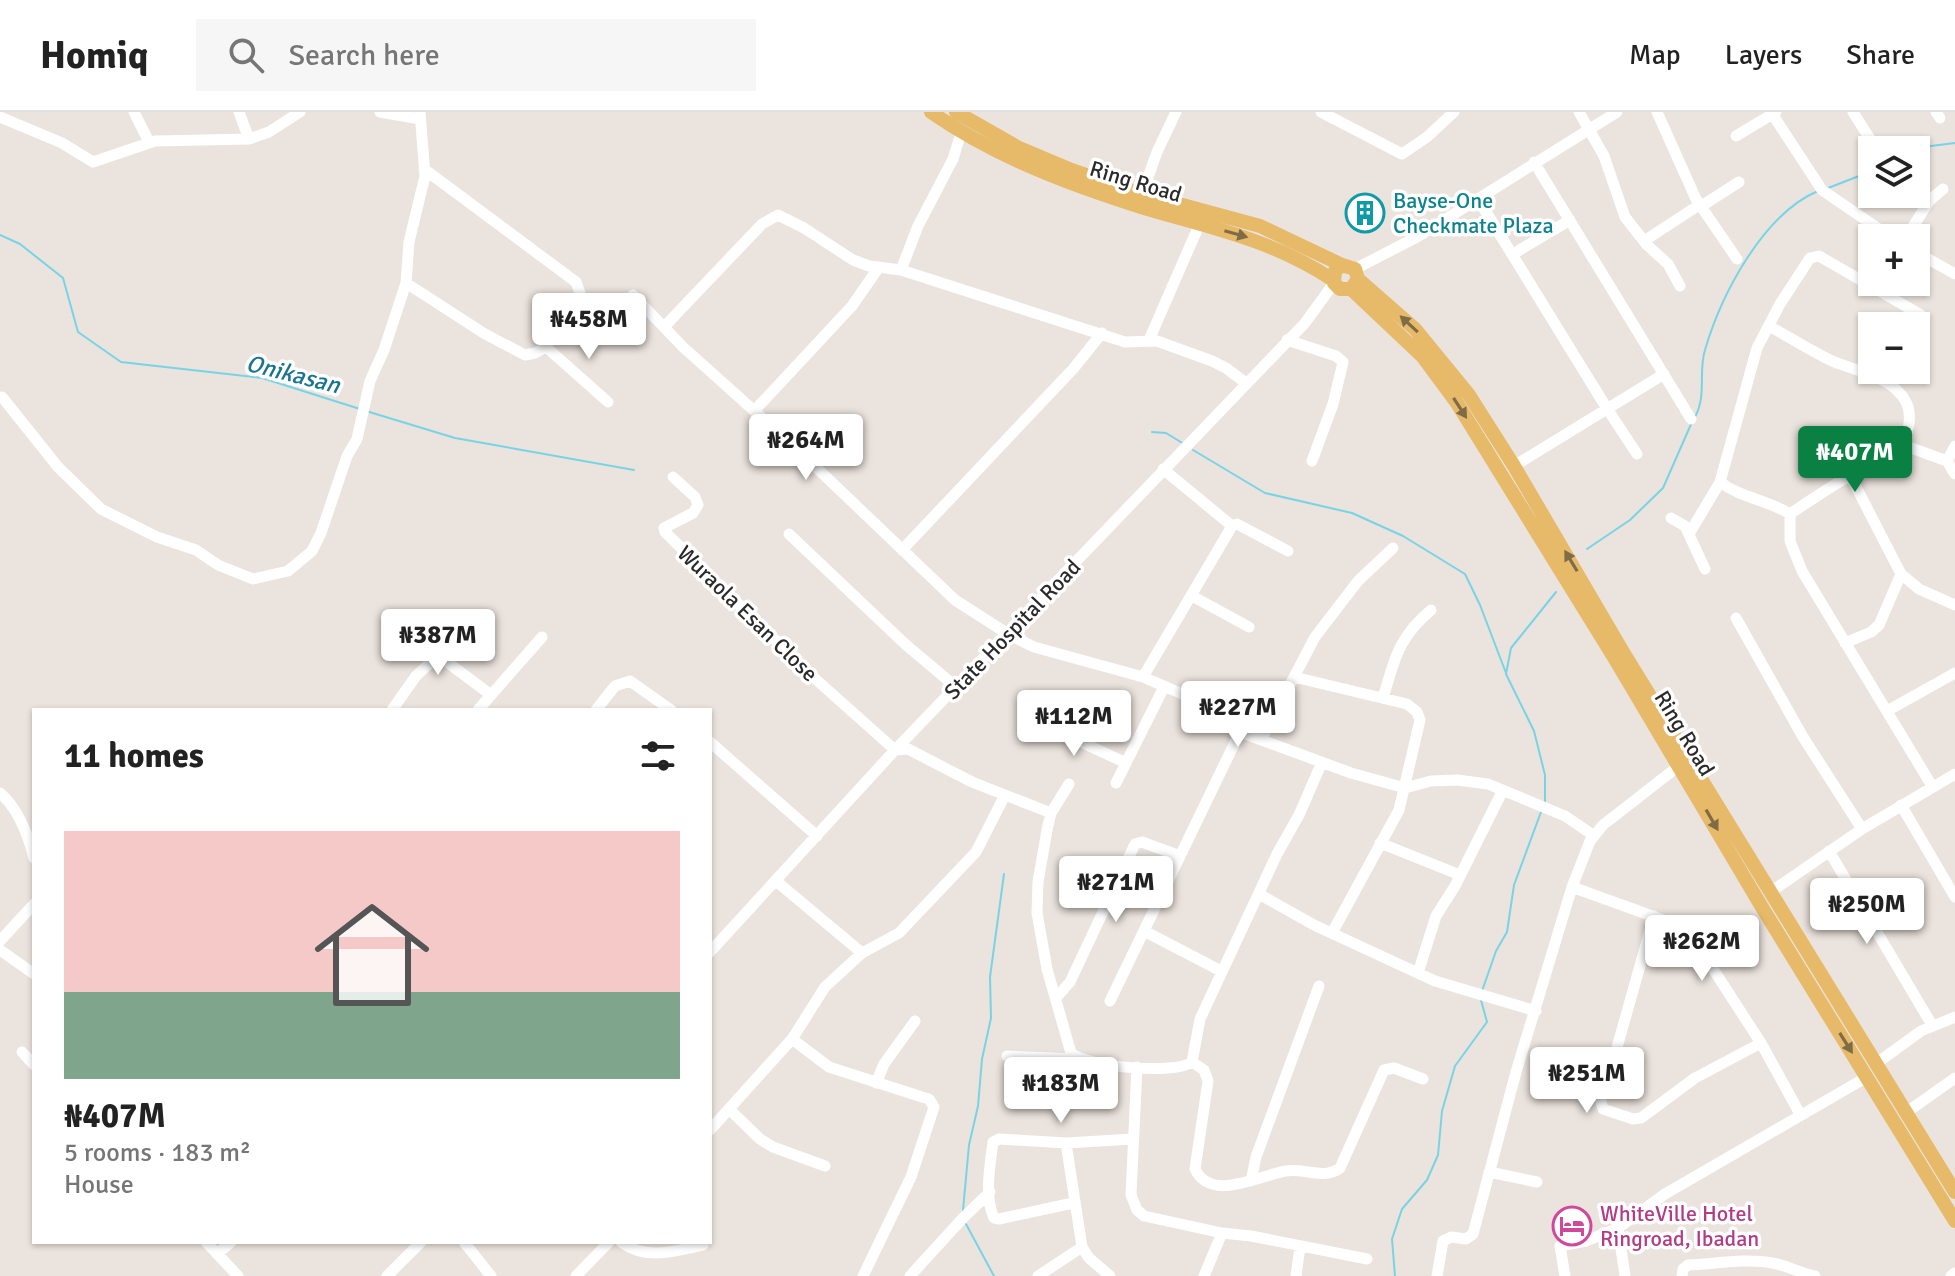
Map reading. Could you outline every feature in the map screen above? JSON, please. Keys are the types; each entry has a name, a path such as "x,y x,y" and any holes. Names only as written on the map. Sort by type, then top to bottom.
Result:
{"main road":[{"name":"Ring Road","path":"931,112 961,133 1067,182 1279,249 1347,279 1406,339 1443,384 1504,478 1955,1221"},
{"name":"Ring Road","path":"956,112 1019,148 1069,169 1142,194 1260,226 1347,279 1415,329 1469,395 1514,466 1623,652 1955,1192"}],"street":[{"path":"134,112 149,142"},
{"path":"239,112 249,139"},
{"path":"0,117 62,143 93,162 149,142 249,139 269,132 300,112"},
{"path":"2,397 58,467 101,509 157,537 196,550 218,565 253,579 288,571 312,551 321,533 347,456 357,439 370,381 384,350 406,283 409,242 425,176 420,116 380,112"},
{"path":"1142,194 1176,112"},
{"path":"1321,112 1402,154 1427,137 1454,112"},
{"path":"1579,112 1604,156 1625,217 1668,264 1680,286"},
{"name":"State Hospital Road","path":"712,950 895,750 1347,279 1373,260 1417,237 1617,112"},
{"path":"1657,112 1700,206 1737,259"},
{"path":"1853,112 1868,136"},
{"path":"1736,136 1773,113 1826,194 1871,224"},
{"path":"901,270 918,226 953,159 961,133"},
{"path":"1534,162 1691,419"},
{"path":"406,283 525,355 546,347 580,293 576,282 424,169"},
{"path":"1644,241 1739,182"},
{"path":"1915,224 1929,201 1943,189"},
{"path":"1478,199 1637,454"},
{"path":"664,327 762,224 778,215 853,260 901,270 1125,342 1149,340 1212,361 1246,383"},
{"path":"1513,254 1570,220"},
{"path":"1149,340 1200,223"},
{"path":"1689,534 1720,482 1747,376 1780,304 1810,258 1815,255 1916,312"},
{"path":"1930,260 1955,274"},
{"path":"755,410 852,306 879,267"},
{"path":"633,295 703,365 755,410 955,600 1008,634 1034,647 1143,677 1210,706 1240,732 1322,762 1405,788 1415,783 1457,780 1488,784 1552,810 1593,835"},
{"path":"1769,326 1858,371"},
{"path":"902,550 1073,369 1102,333"},
{"path":"1287,340 1336,356 1343,362 1333,404 1312,461"},
{"path":"546,347 608,402"},
{"path":"1514,466 1664,374"},
{"path":"1889,384 1900,392 1909,408 1910,418 1903,445"},
{"path":"1790,514 1851,477 1861,467 1903,445 1947,461 1955,474"},
{"path":"1947,461 1955,446"},
{"path":"1163,469 1232,526"},
{"name":"Wuraola Esan Close","path":"673,477 695,497 698,505 693,513 664,528 665,532 811,675 895,750"},
{"path":"1851,477 1901,574 1919,589 1955,605"},
{"path":"1720,482 1790,514"},
{"path":"1790,514 1790,541 1797,561 1932,786"},
{"path":"1671,518 1685,526 1705,569"},
{"path":"1143,677 1232,526 1237,524 1288,551"},
{"path":"789,534 905,644 956,687"},
{"path":"1262,738 1307,649 1348,594 1393,548"},
{"path":"1845,643 1871,632 1879,625 1901,574"},
{"path":"1192,596 1249,627"},
{"path":"1383,698 1401,643 1431,610"},
{"path":"1736,618 1803,737 1862,829"},
{"path":"480,708 542,637"},
{"path":"393,708 426,664 439,658 491,695"},
{"path":"1887,711 1955,673"},
{"path":"1294,677 1414,708 1420,720 1399,810 1332,933"},
{"path":"598,708 615,686 630,681 668,708"},
{"path":"1116,783 1164,687"},
{"path":"1036,721 1126,763"},
{"path":"1110,1001 1240,732"},
{"path":"712,744 817,836"},
{"path":"895,750 908,749 972,782 1051,813"},
{"path":"1192,1062 1197,1026 1322,762"},
{"path":"1437,1276 1443,1241 1451,1237 1466,1239 1473,1234 1572,887 1593,835 1680,765"},
{"path":"1772,891 1862,829 1955,774"},
{"path":"1069,784 1051,813 1038,882 1037,913 1067,1042 1071,1053 1078,1059"},
{"path":"1418,973 1436,916 1502,792"},
{"path":"0,793 9,801 21,823 32,853"},
{"path":"712,1128 792,1039 825,987 862,953 899,933 976,852 1005,795"},
{"path":"1901,805 1955,897"},
{"path":"1056,998 1070,982 1135,844 1142,842 1180,856"},
{"path":"1380,843 1460,875"},
{"path":"1829,851 1932,1025"},
{"path":"776,881 862,953"},
{"path":"1572,887 1654,916 1677,926 1693,938 1761,1043 1800,1114"},
{"path":"1259,894 1332,933 1452,988 1536,1011"},
{"path":"0,941 32,906"},
{"path":"1654,916 1614,1058 1601,1091 1603,1109 1633,1119 1641,1118 1695,1078 1761,1043"},
{"path":"1146,932 1221,971"},
{"path":"2,957 32,973"},
{"path":"1251,1181 1256,1157 1319,986"},
{"path":"1877,1063 1932,1025 1955,1017"},
{"path":"876,1083 884,1064 915,1021"},
{"path":"792,1039 829,1067 929,1099 934,1107 897,1209 863,1276"},
{"path":"22,1052 32,1063"},
{"path":"1007,1056 1078,1059 1137,1067 1179,1068 1192,1062"},
{"path":"1192,1062 1204,1070 1208,1081 1195,1169 1198,1175 1213,1184 1224,1185 1286,1171 1334,1173 1340,1168 1384,1070 1394,1068 1423,1079"},
{"path":"1137,1067 1131,1195 1137,1210 1144,1216 1367,1259"},
{"path":"1565,1276 1560,1246 1586,1241 1618,1228 1665,1194 1867,1077"},
{"path":"1907,1112 1955,1078"},
{"path":"729,1109 760,1139 773,1147 825,1166"},
{"path":"1073,1203 999,1219 992,1214 990,1165 995,1140 1066,1143 1133,1139"},
{"path":"1066,1143 1082,1247 1089,1258 1110,1276"},
{"path":"1489,1172 1537,1182"},
{"path":"910,1276 990,1192"},
{"path":"1618,1228 1625,1276"},
{"path":"1204,1276 1222,1233"},
{"path":"208,1244 238,1276"},
{"path":"217,1254 229,1244"},
{"path":"387,1276 419,1244"},
{"path":"466,1244 491,1276"},
{"path":"576,1276 607,1244"},
{"path":"625,1244 655,1255 703,1245"},
{"path":"1296,1276 1300,1246"},
{"path":"1038,1276 1082,1247"},
{"path":"1682,1276 1683,1269 1688,1265 1740,1261 1773,1263 1815,1276"},
{"path":"1771,1276 1773,1263"}],"waterway":[{"path":"1930,146 1955,143"},
{"path":"1828,188 1858,176"},
{"path":"1695,417 1701,400 1705,350 1733,282 1762,237 1779,218 1818,191"},
{"name":"Onikasan","path":"0,235 20,244 63,278 78,332 121,362 262,378 360,409"},
{"name":"Onikasan","path":"366,411 455,438 634,470"},
{"path":"1587,549 1630,520 1663,488 1692,422"},
{"path":"1152,432 1166,433 1184,444"},
{"path":"1193,450 1265,493 1352,513 1403,536 1465,574 1506,673"},
{"path":"1545,802 1545,775 1534,731 1506,674 1511,648 1556,592"},
{"path":"1482,991 1496,951 1507,932 1514,885 1541,812"},
{"path":"963,1210 969,1145 991,1018 990,977 1004,874"},
{"path":"1395,1276 1392,1239 1402,1209 1427,1180 1438,1155 1442,1111 1455,1066 1487,1022 1481,1000"},
{"path":"966,1224 994,1276"}],"place":[{"name":"Bayse-One Checkmate Plaza","path":"1365,213"},
{"name":"WhiteVille Hotel Ringroad, Ibadan","path":"1572,1226"}]}
